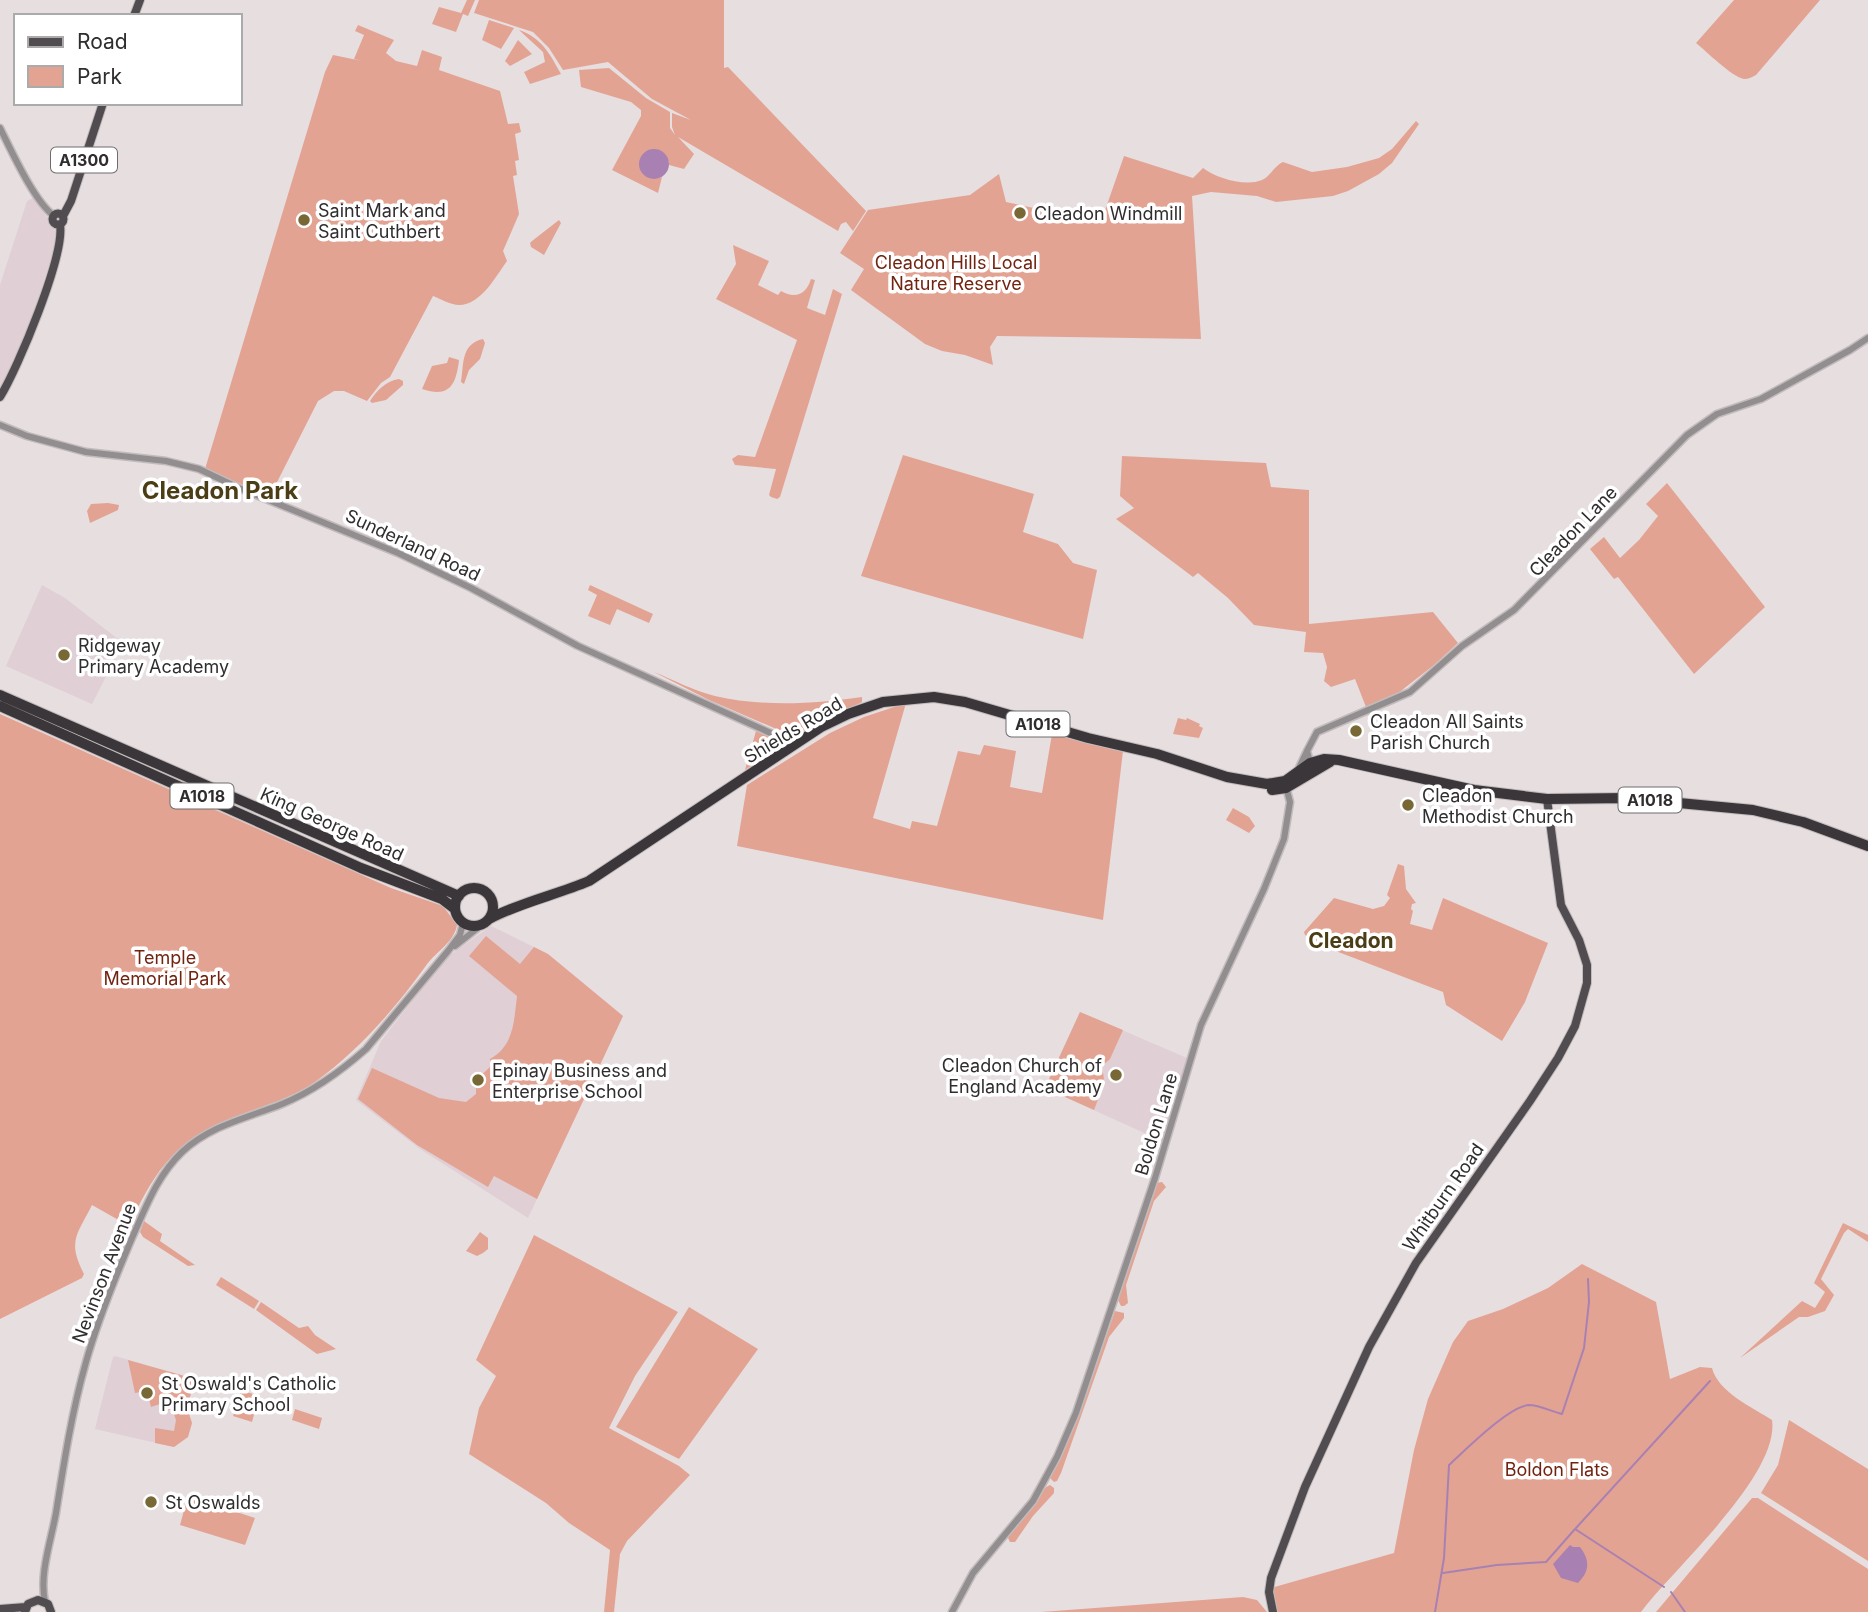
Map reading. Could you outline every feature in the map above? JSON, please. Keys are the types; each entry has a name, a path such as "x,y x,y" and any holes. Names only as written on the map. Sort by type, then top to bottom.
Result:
{"highway":[{"name":"King George Road","path":"0,695 87,738 113,757 459,896"},
{"name":"Shields Road","path":"487,921 525,902 560,894 589,881 821,727 865,707 911,698 934,697 965,702 1088,738 1157,754 1227,777 1267,785 1285,785"},
{"name":"King George Road","path":"0,706 87,738 118,746 393,881 442,899 455,909"},
{"path":"113,757 118,746"},
{"name":"A1018","path":"1285,785 1324,759 1336,760 1474,790 1547,799 1629,798 1753,810 1803,822 1868,846"},
{"path":"1285,785 1296,774 1311,767"},
{"name":"A1018","path":"459,896 464,891 477,888 488,894 492,900"},
{"path":"459,896 455,909 463,923"},
{"name":"Shields Road","path":"492,900 525,902"},
{"path":"487,921 493,910 492,900"},
{"name":"A1018","path":"463,923 473,926 487,921"}],"main road":[{"name":"A1300","path":"0,397 19,361 43,296 61,237 59,219 71,201 102,105"},
{"name":"Whitburn Road","path":"1273,1612 1269,1592 1270,1578 1310,1475 1370,1347 1416,1263 1536,1092 1575,1026 1587,983 1586,958 1561,905 1547,799"},
{"path":"7,1610 25,1610 35,1600 45,1602 51,1612"}],"street":[{"path":"0,128 45,208 59,219"},
{"name":"Cleadon Lane","path":"1296,774 1319,731 1410,692 1462,646 1514,610 1687,435 1717,414 1761,398 1826,364 1868,338"},
{"name":"Sunderland Road","path":"0,425 27,436 86,452 166,461 199,469 239,488 398,552 471,587 578,646 795,744"},
{"path":"1307,751 1311,767"},
{"name":"Boldon Lane","path":"952,1612 973,1573 1027,1510 1064,1442 1169,1134 1201,1025 1264,889 1284,839 1290,802 1285,785"},
{"name":"Nevinson Avenue","path":"447,951 487,921"},
{"name":"Nevinson Avenue","path":"45,1602 43,1584 73,1414 86,1361 119,1266 142,1211 160,1178 183,1152 213,1131 311,1091 352,1062 460,935 463,923"},
{"name":"Nevinson Avenue","path":"35,1600 43,1584"}],"shaded area":[{"path":"654,149 665,153 669,164 665,175 654,179 643,175 639,164 643,153"},
{"path":"33,198 54,227 57,241 25,338 0,391 0,285 27,201"},
{"name":"Ridgeway Primary Academy","path":"42,585 65,598 123,643 92,704 6,666"},
{"name":"Epinay Business and Enterprise School","path":"491,926 548,954 623,1016 528,1218 420,1149 356,1100 381,1041 446,958"},
{"name":"Cleadon Church of England Academy","path":"1080,1012 1187,1058 1162,1141 1045,1088"},
{"name":"St Oswald's Catholic Primary School","path":"115,1356 195,1379 187,1408 192,1423 188,1437 174,1447 95,1429"},
{"path":"1570,1545 1580,1547 1586,1556 1587,1570 1578,1583 1561,1578 1553,1564"}],"green space":[{"path":"467,0 475,0 468,16 463,14 456,32 432,24 439,7 461,13"},
{"path":"479,0 724,0 724,68 728,67 866,211 853,231 846,222 841,224 838,231 678,137 694,154 684,169 669,165 669,161 640,169 650,177 662,177 658,193 612,170 641,116 641,110 631,102 581,87 579,70 609,68 646,98 670,112 670,128 675,135 672,113 691,120 652,99 608,62 563,70 549,48 533,32 474,13"},
{"path":"1734,0 1820,0 1756,75 1744,79 1726,69 1696,43"},
{"path":"489,20 514,28 501,49 482,40"},
{"name":"Cleadon Park","path":"358,25 394,40 386,53 396,61 417,66 422,50 442,57 439,70 500,91 508,124 519,123 521,132 515,134 519,160 515,161 517,175 513,176 519,214 503,251 507,261 481,295 467,304 459,305 433,296 390,377 381,383 367,401 344,391 334,391 318,401 270,496 205,469 325,72 333,55 362,61 354,59 364,35 355,31"},
{"path":"519,30 539,42 561,74 530,84 524,72 545,62 543,52"},
{"path":"518,40 532,54 510,66 505,61"},
{"name":"Cleadon Hills Local Nature Reserve","path":"1416,121 1419,124 1392,163 1379,174 1348,191 1333,196 1276,202 1257,196 1211,192 1192,196 1201,339 997,336 990,347 993,365 925,344 851,290 864,269 840,253 868,210 970,195 999,174 1006,202 1067,215 1102,219 1124,156 1193,178 1203,168 1231,180 1255,182 1265,179 1283,162 1312,172 1347,167 1379,158 1392,149"},
{"path":"559,220 561,223 544,255 531,247 532,241"},
{"path":"733,245 769,261 758,285 778,295 781,291 791,295 799,294 806,289 811,279 815,280 807,308 825,315 833,289 842,294 780,497 777,499 769,495 776,469 735,465 732,459 738,455 755,457 797,340 716,299 736,264"},
{"path":"483,339 485,343 480,359 469,370 464,384 461,382 467,350"},
{"path":"449,357 459,360 456,377 450,388 439,392 422,389 432,366 447,363"},
{"path":"399,379 403,381 403,385 386,400 372,403 370,401 382,387"},
{"path":"903,455 1034,494 1023,532 1058,544 1073,563 1097,570 1083,639 861,576"},
{"path":"1122,456 1266,463 1271,487 1309,490 1309,624 1433,612 1458,643 1397,694 1366,707 1355,679 1331,687 1324,681 1327,667 1323,653 1304,652 1306,632 1254,625 1198,573 1193,577 1116,519 1134,508 1120,496"},
{"path":"1667,483 1765,607 1694,674 1618,577 1614,579 1590,549 1604,537 1620,558 1658,516 1646,504"},
{"path":"91,504 119,505 118,510 90,523 87,511"},
{"path":"590,585 653,614 649,623 617,609 610,625 588,616 597,595 588,590"},
{"path":"654,672 715,696 751,702 788,703 862,697 862,702 795,737 709,700"},
{"path":"906,703 873,818 910,829 912,821 937,826 958,751 980,755 984,745 1016,751 1010,787 1042,793 1052,734 1123,751 1103,920 737,846 747,785 830,733 864,717"},
{"name":"Temple Memorial Park","path":"0,714 391,888 443,906 457,925 448,943 429,962 388,1014 331,1070 304,1089 222,1122 189,1141 155,1178 129,1226 92,1205 76,1238 76,1254 84,1274 82,1278 0,1319"},
{"path":"1178,718 1187,718 1200,724 1203,728 1199,738 1173,734"},
{"path":"756,731 778,741 778,747 745,770"},
{"path":"1233,808 1249,817 1255,826 1249,833 1226,820"},
{"path":"1398,864 1404,866 1406,889 1416,903 1412,904 1410,924 1432,930 1443,898 1548,943 1525,1002 1502,1041 1446,1005 1443,992 1320,945 1305,935 1304,932 1334,898 1373,909 1384,906 1390,898 1387,895"},
{"name":"Epinay Business and Enterprise School","path":"486,936 520,964 534,947 548,954 623,1016 537,1199 494,1176 488,1187 417,1145 358,1099 372,1068 439,1098 466,1102 476,1094 476,1080 490,1067 490,1059 498,1054 508,1040 517,996 469,956"},
{"path":"1080,1012 1123,1030 1110,1059 1102,1066 1104,1079 1094,1086 1100,1094 1094,1110 1045,1088"},
{"path":"1162,1182 1166,1187 1154,1201 1126,1285 1128,1303 1121,1306 1118,1300 1156,1183"},
{"path":"144,1221 162,1234 160,1241 195,1265 188,1266 143,1237 140,1232"},
{"path":"1843,1223 1868,1235 1868,1242 1848,1229 1844,1233 1821,1279 1834,1295 1825,1311 1799,1317 1740,1358 1802,1301 1815,1308 1825,1292 1814,1283"},
{"path":"480,1232 488,1238 488,1249 477,1256 466,1251"},
{"path":"534,1235 678,1312 635,1376 609,1428 679,1466 690,1475 627,1541 620,1554 614,1612 604,1612 610,1550 569,1523 546,1503 469,1454 479,1408 496,1376 476,1360"},
{"name":"Boldon Flats","path":"1582,1264 1656,1302 1670,1379 1700,1367 1712,1368 1715,1377 1728,1392 1772,1420 1770,1442 1760,1467 1743,1493 1641,1612 1275,1612 1271,1588 1394,1553 1414,1450 1428,1399 1453,1342 1468,1321 1503,1309 1548,1288"},
{"path":"221,1277 259,1301 254,1309 216,1285"},
{"path":"261,1302 299,1328 308,1326 315,1335 336,1349 317,1354 256,1310"},
{"path":"689,1307 758,1349 679,1459 616,1427"},
{"path":"1115,1311 1124,1313 1124,1318 1109,1337 1061,1473 1054,1482 1050,1476 1077,1420"},
{"path":"128,1360 195,1379 187,1408 192,1423 188,1437 174,1447 155,1443 155,1428 174,1431 176,1420 172,1409 168,1410 166,1402 151,1407 148,1395 135,1393"},
{"path":"241,1390 259,1396 252,1422 233,1416"},
{"path":"295,1409 322,1418 319,1429 292,1420"},
{"path":"1789,1420 1868,1469 1868,1561 1761,1493 1778,1465"},
{"path":"1050,1485 1054,1488 1054,1493 1033,1516 1015,1542 1010,1542 1010,1534"},
{"path":"188,1496 255,1518 245,1545 180,1525"},
{"path":"1752,1498 1758,1498 1868,1569 1868,1612 1656,1612"},
{"path":"1243,1597 1257,1600 1267,1612 1041,1612"}],"waterway":[{"path":"1435,1612 1444,1558 1449,1465 1487,1430 1520,1407 1533,1405 1562,1414 1584,1348 1589,1302 1588,1279"},
{"path":"1576,1528 1710,1381"},
{"path":"1443,1573 1497,1565 1546,1562 1575,1529 1664,1587"},
{"path":"1671,1592 1685,1612"}],"place":[{"name":"Cleadon Windmill","path":"1020,213"},
{"name":"Saint Mark and Saint Cuthbert","path":"304,220"},
{"name":"Ridgeway Primary Academy","path":"64,655"},
{"name":"Cleadon All Saints Parish Church","path":"1356,731"},
{"name":"Cleadon Methodist Church","path":"1408,805"},
{"name":"Cleadon Church of England Academy","path":"1116,1075"},
{"name":"Epinay Business and Enterprise School","path":"478,1080"},
{"name":"St Oswald's Catholic Primary School","path":"147,1393"},
{"name":"St Oswalds","path":"151,1502"}],"district":[{"name":"Cleadon Park","path":"220,490"},
{"name":"Cleadon","path":"1351,940"}]}
